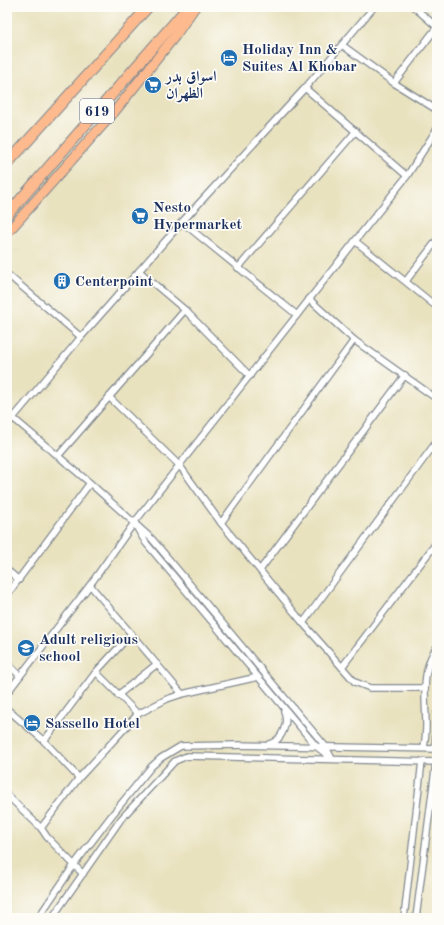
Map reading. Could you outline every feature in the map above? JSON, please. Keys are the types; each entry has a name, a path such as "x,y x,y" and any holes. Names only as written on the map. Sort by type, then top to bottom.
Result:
{"highway":[{"name":"619","path":"7,164 148,7"},
{"name":"619","path":"7,215 188,7"}],"main road":[{"path":"7,233 115,111 175,36 194,7"}],"street":[{"path":"7,425 81,337 182,222 305,88 374,7"},
{"path":"394,83 437,27 414,7"},
{"path":"342,45 394,83 437,110"},
{"path":"305,88 407,176"},
{"path":"7,693 90,585 134,523 407,176 437,129"},
{"path":"238,268 356,132"},
{"path":"182,222 297,315"},
{"path":"406,282 437,240"},
{"path":"355,241 437,306"},
{"path":"139,271 185,310 250,376"},
{"path":"7,274 81,337"},
{"path":"309,300 354,340 437,399"},
{"path":"58,456 185,310"},
{"path":"221,523 354,340"},
{"path":"260,570 405,375"},
{"path":"109,397 180,466 221,523 355,682 370,688 425,688"},
{"path":"13,418 90,483 152,539 326,747 332,759"},
{"path":"304,623 437,441"},
{"path":"7,594 19,580 90,483"},
{"path":"134,523 146,543 258,677 316,746 332,759"},
{"path":"342,667 437,542"},
{"path":"7,570 19,580"},
{"path":"90,585 182,694"},
{"path":"44,741 96,672 131,634"},
{"path":"424,748 426,729 425,688 427,666 431,655 437,647"},
{"path":"7,663 20,676"},
{"path":"118,694 157,664"},
{"path":"96,672 138,714"},
{"path":"41,828 79,778 138,714 167,699 182,694 258,677"},
{"path":"264,745 272,744 280,738 285,726 286,716 282,705"},
{"path":"7,709 44,741 79,778"},
{"path":"38,918 74,865 112,815 151,767 171,751 181,746 192,745 436,749 437,713"},
{"path":"52,918 121,819 174,761 187,756 436,762 416,918"},
{"path":"404,918 422,761"},
{"path":"7,795 41,828 83,874"}],"place":[{"name":"Holiday Inn & Suites Al Khobar","path":"229,58"},
{"name":"اسواق بدر الظهران","path":"153,85"},
{"name":"Nesto Hypermarket","path":"140,216"},
{"name":"Centerpoint","path":"62,281"},
{"name":"Adult religious school","path":"26,648"},
{"name":"Sassello Hotel","path":"32,723"}]}
